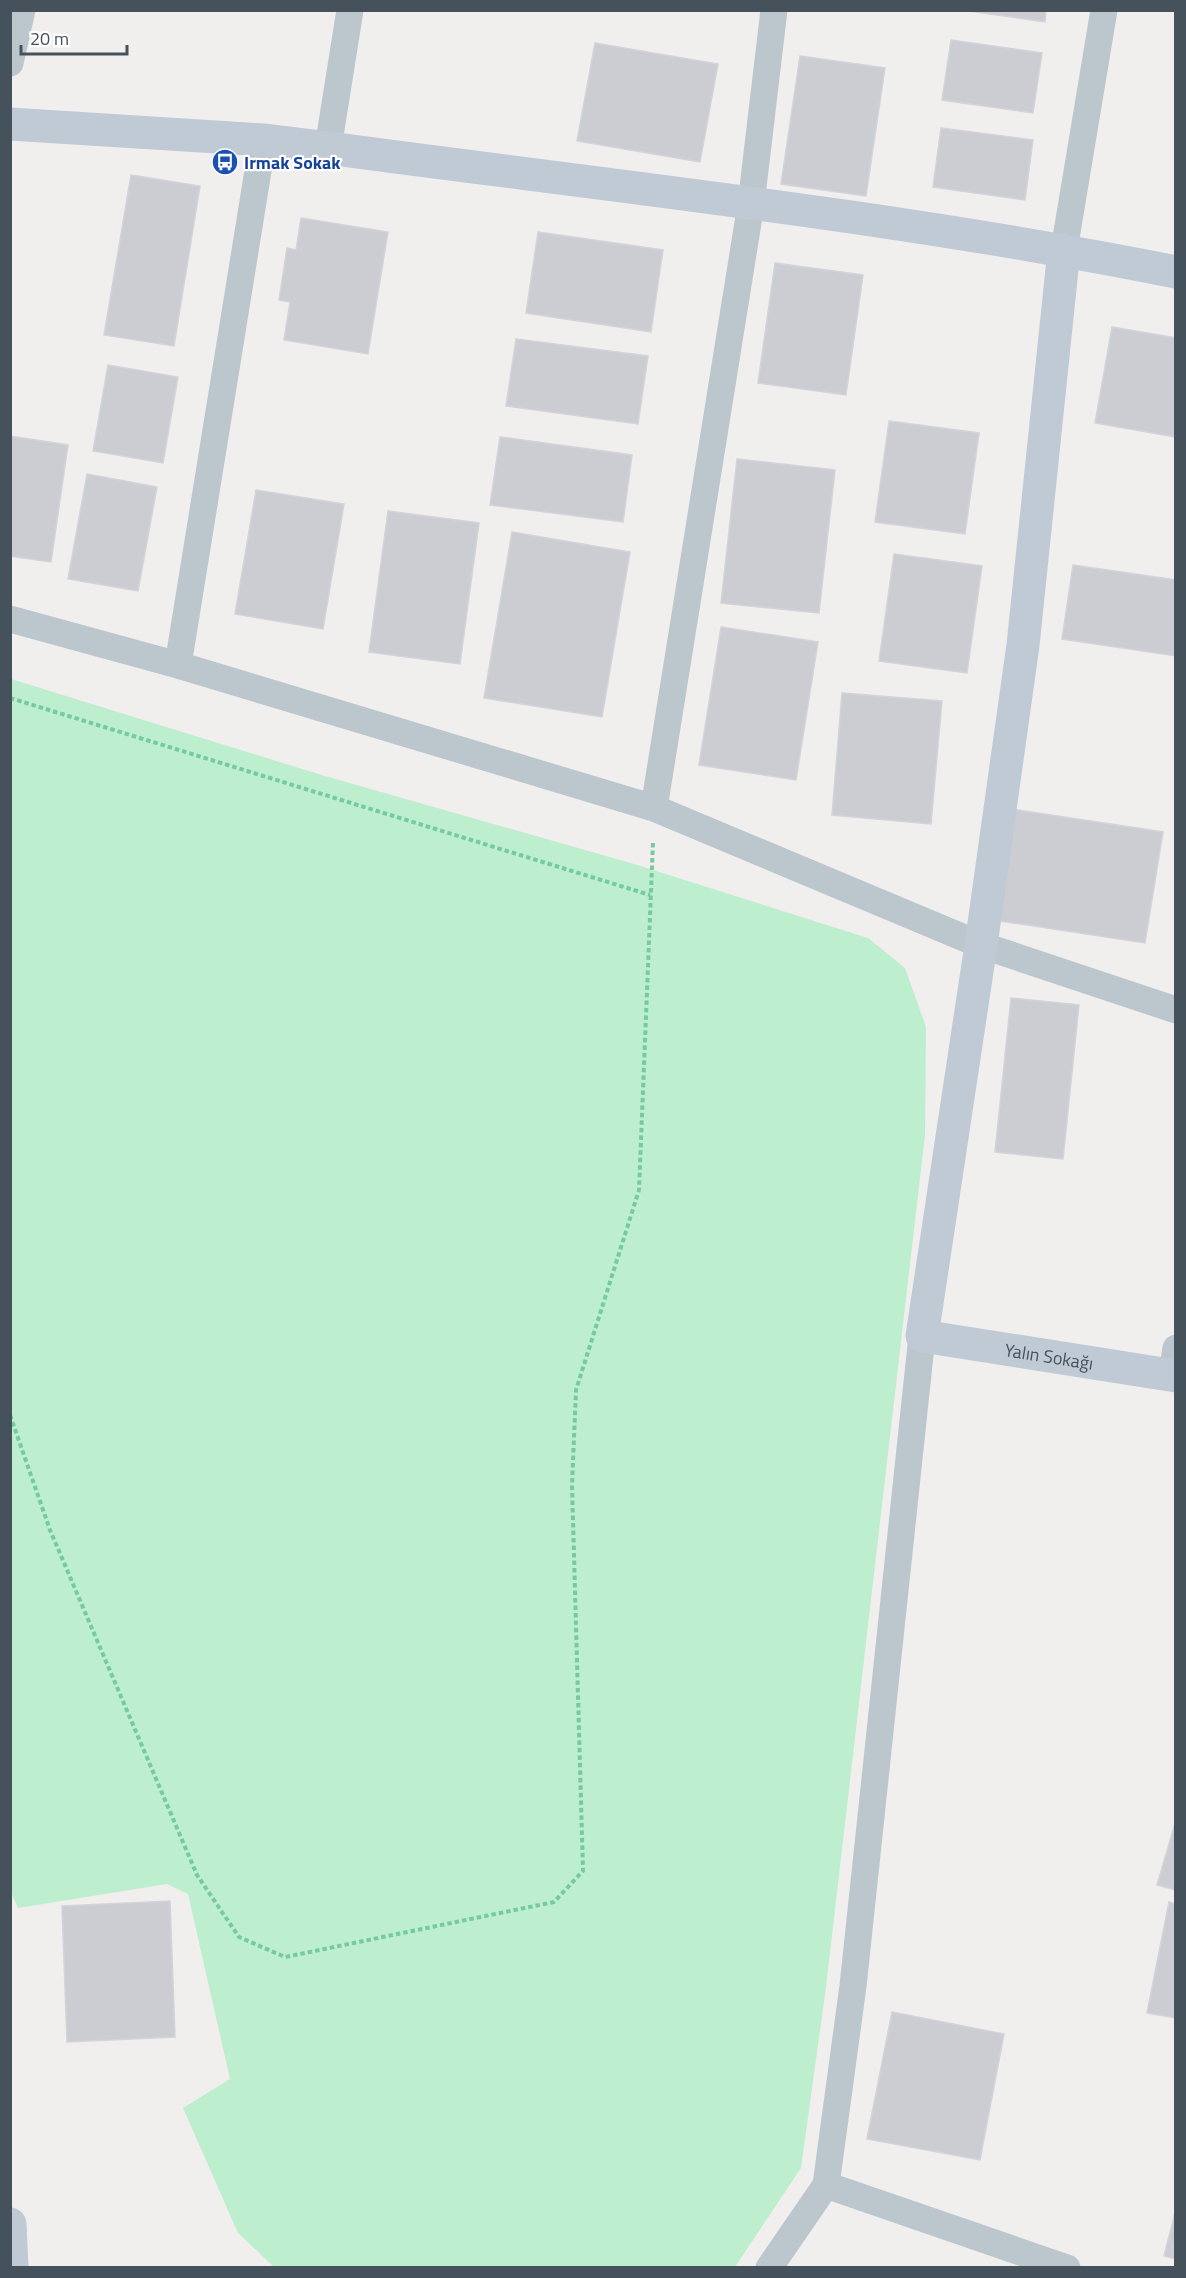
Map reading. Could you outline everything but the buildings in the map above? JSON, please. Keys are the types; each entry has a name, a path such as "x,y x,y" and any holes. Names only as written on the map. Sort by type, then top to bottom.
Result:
{"street":[{"path":"10,63 22,10"},
{"path":"328,148 350,10"},
{"path":"654,808 751,204 774,10"},
{"path":"770,2268 826,2185 853,1986 922,1336 981,945 1023,645 1064,250 1104,10"},
{"path":"10,124 263,140 328,148 751,204 1064,250 1176,272"},
{"path":"178,665 263,140"},
{"path":"10,619 178,665 654,808 981,945 1176,1010"},
{"name":"Yalın Sokağı","path":"922,1336 1174,1366"},
{"path":"826,2185 1067,2268"},
{"path":"10,2224 12,2268"}],"path":[{"path":"10,698 651,895"},
{"path":"10,1415 50,1530 197,1875 239,1937 285,1957 554,1902 583,1871 572,1485 576,1390 639,1190 654,808"}],"green space":[{"path":"11,679 325,776 634,864 868,938 905,968 926,1027 925,1135 826,1987 801,2168 735,2267 274,2267 238,2233 183,2108 230,2079 188,1894 167,1884 18,1908 11,1892"}],"place":[{"name":"Irmak Sokak","path":"225,162"}]}
